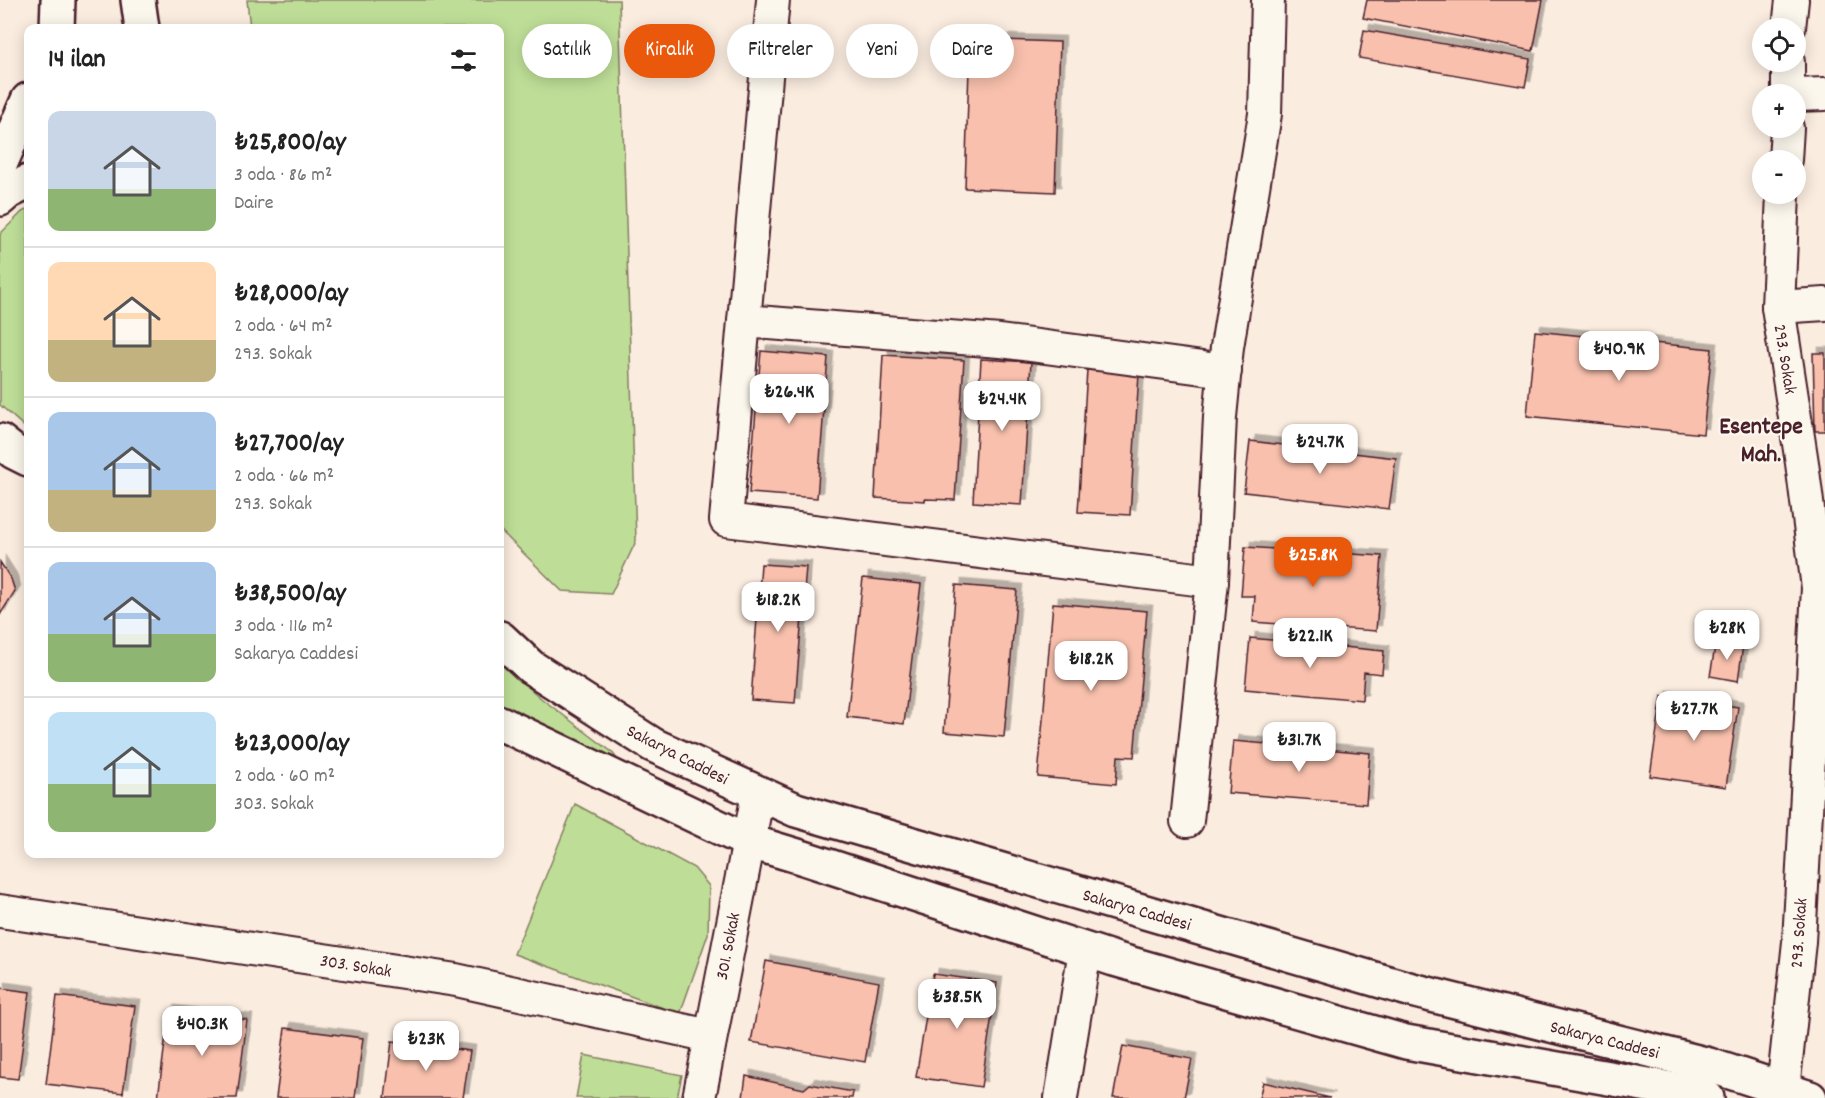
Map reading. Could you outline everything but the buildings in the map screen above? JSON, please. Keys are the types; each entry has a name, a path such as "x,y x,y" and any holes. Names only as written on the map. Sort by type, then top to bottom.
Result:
{"main road":[{"path":"57,24 58,0"},
{"path":"138,0 141,24"},
{"path":"0,165 24,109"},
{"path":"0,199 24,184"},
{"path":"0,441 24,457"},
{"name":"Sakarya Caddesi","path":"504,642 531,667 652,745 796,810 1412,990 1709,1065 1791,1095"},
{"name":"Sakarya Caddesi","path":"504,725 748,841 1085,950 1406,1042 1699,1094 1707,1098"}],"street":[{"path":"773,0 726,520 1212,581"},
{"path":"1187,820 1212,581 1220,417 1227,346 1265,114 1268,0"},
{"path":"1790,18 1792,0"},
{"path":"1806,94 1825,94"},
{"name":"293. Sokak","path":"1783,204 1778,307 1813,465 1818,588 1791,1095"},
{"path":"1778,307 1825,304"},
{"path":"744,321 1000,341 1225,371"},
{"name":"301. Sokak","path":"699,1098 758,794"},
{"name":"303. Sokak","path":"0,912 456,980 710,1036"},
{"path":"1061,1098 1085,950"}],"green space":[{"path":"247,0 619,0 636,541 611,594 562,591 504,534 504,24 250,24"},
{"path":"24,211 24,426 0,405 0,234"},
{"path":"504,666 542,699 612,752 623,767 504,705"},
{"path":"575,804 694,868 709,886 708,934 680,1014 514,954"},
{"path":"584,1055 682,1075 677,1098 576,1098"}],"district":[{"name":"Esentepe Mah.","path":"1761,439"}]}
